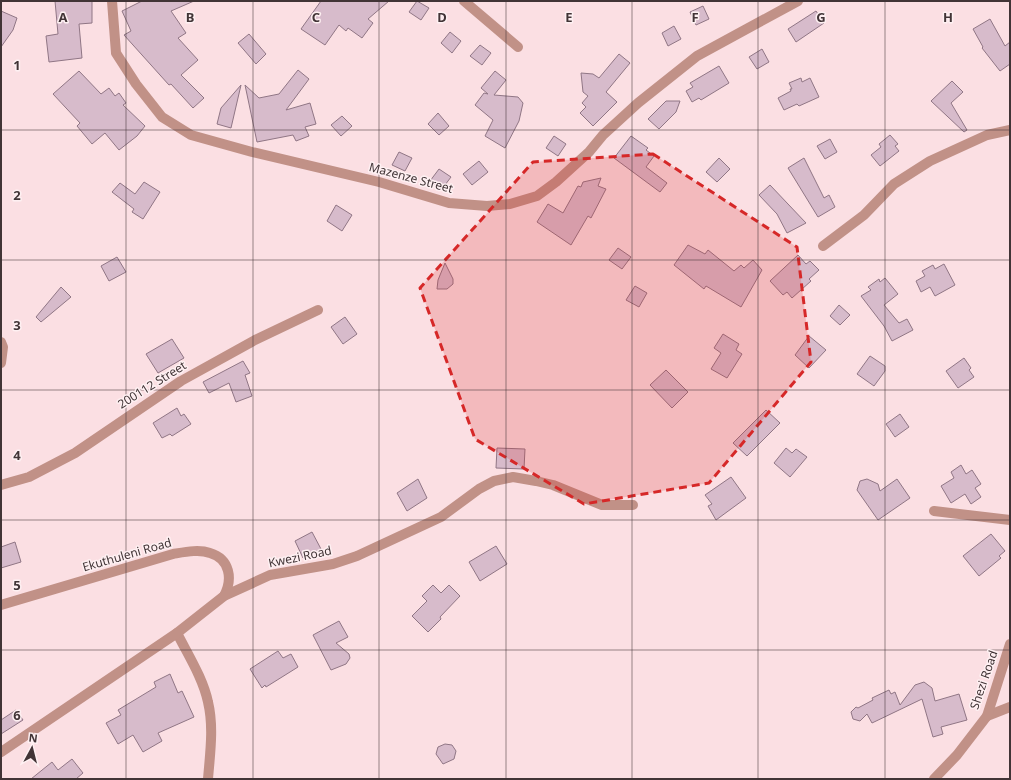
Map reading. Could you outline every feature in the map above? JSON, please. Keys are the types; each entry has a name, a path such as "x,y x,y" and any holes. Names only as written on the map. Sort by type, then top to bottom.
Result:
{"street":[{"name":"Mazenze Street","path":"112,1 116,53 136,84 162,117 191,135 252,152 379,182 449,203 487,206 510,204 537,196 556,182 589,152 603,136 638,103 697,56 798,1"},
{"path":"464,1 518,47"},
{"path":"823,246 864,215 894,184 930,160 987,135 1010,130"},
{"name":"200112 Street","path":"1,485 29,478 68,456 181,381 255,340 318,310"},
{"path":"1,342 3,347 1,363"},
{"name":"Kwezi Road","path":"1,752 177,633 224,596 270,575 333,564 357,556 441,517 479,489 494,481 512,477 536,481 553,485 602,505 632,505"},
{"path":"934,511 1010,520"},
{"name":"Ekuthuleni Road","path":"1,605 173,554 196,551 210,553 221,559 228,567 230,582 224,596"},
{"path":"177,633 198,674 208,702 211,741 208,779"},
{"name":"Shezi Road","path":"934,779 957,755 987,716 1010,644"},
{"path":"987,716 1010,707"}],"highlighted area":[{"path":"653,154 797,247 811,362 709,483 584,504 475,439 420,288 533,162"}],"building":[{"path":"55,1 92,1 92,23 79,24 82,58 49,62 46,36 58,34"},
{"path":"142,1 194,1 171,11 186,33 178,38 198,60 181,75 204,98 193,108 171,84 169,85 124,35 131,31 122,11"},
{"path":"321,1 389,1 368,19 373,23 362,38 348,28 346,31 339,25 325,45 301,29"},
{"path":"417,1 429,8 421,20 409,12"},
{"path":"703,6 709,19 696,25 690,12"},
{"path":"1,11 17,18 13,30 1,47"},
{"path":"816,11 824,23 796,42 788,29"},
{"path":"990,19 1005,46 1010,42 1010,64 1000,71 982,48 983,47 973,29"},
{"path":"674,26 681,39 668,46 662,33"},
{"path":"450,32 461,41 452,53 441,43"},
{"path":"249,34 266,54 256,64 238,43"},
{"path":"480,45 491,53 482,65 470,56"},
{"path":"762,49 769,62 757,69 749,57"},
{"path":"619,54 630,63 606,92 617,102 593,126 580,113 586,107 582,103 588,96 583,92 581,73 593,74 599,78"},
{"path":"719,66 729,83 701,100 699,98 692,102 686,91 693,87 690,83"},
{"path":"298,70 309,79 286,110 310,103 316,124 305,127 309,136 296,141 293,135 257,142 245,85 259,98 279,94"},
{"path":"79,71 101,94 109,88 115,96 119,93 126,103 123,105 145,126 137,136 119,150 105,133 92,144 77,126 80,123 53,94"},
{"path":"495,71 506,80 494,95 518,97 523,103 519,121 505,148 485,136 493,120 475,105 484,93 488,94 481,88"},
{"path":"801,78 802,82 810,78 819,97 799,106 797,104 784,110 778,98 791,91 790,89 792,89 789,83"},
{"path":"952,81 963,92 951,103 967,130 964,132 931,101"},
{"path":"241,85 231,128 217,124 221,108"},
{"path":"666,101 680,101 676,112 659,129 648,119"},
{"path":"438,113 449,126 439,135 428,124"},
{"path":"342,116 352,126 341,136 331,125"},
{"path":"890,135 898,144 895,146 899,151 880,166 871,155 881,147 879,144"},
{"path":"554,136 566,144 558,156 546,148"},
{"path":"631,136 648,148 646,150 654,156 646,167 667,183 660,192 614,158"},
{"path":"830,139 837,152 825,159 817,146"},
{"path":"399,152 412,158 405,171 392,165"},
{"path":"719,158 730,169 717,182 706,172"},
{"path":"804,158 824,198 829,195 835,207 818,217 788,168"},
{"path":"479,161 488,172 472,185 463,174"},
{"path":"439,169 451,177 442,189 430,181"},
{"path":"601,178 598,186 606,189 591,218 588,216 571,245 537,222 548,204 563,213 578,186 581,187 583,182"},
{"path":"144,182 160,192 143,219 132,212 134,209 112,192 120,183 135,194"},
{"path":"770,185 806,223 787,233 777,214 759,195"},
{"path":"336,205 352,215 342,231 327,221"},
{"path":"688,245 705,254 708,250 734,271 741,265 744,268 753,260 762,270 741,307 706,286 704,289 674,265"},
{"path":"618,248 631,257 622,269 609,260"},
{"path":"798,255 806,264 810,261 819,270 809,279 811,281 792,298 787,292 783,295 770,281"},
{"path":"117,257 126,272 109,281 101,266"},
{"path":"445,263 453,279 453,284 447,289 437,289 438,280"},
{"path":"944,264 955,285 935,296 930,287 921,292 916,281 925,276 922,271 933,265 935,269"},
{"path":"885,278 898,294 884,305 899,323 907,319 913,330 892,341 884,326 861,296 871,290 868,287 879,279 880,282"},
{"path":"635,286 647,293 639,307 626,300"},
{"path":"61,287 71,297 41,322 36,317"},
{"path":"839,305 850,315 840,325 830,316"},
{"path":"345,317 357,334 343,344 331,327"},
{"path":"723,334 739,344 736,350 742,354 727,378 711,369 721,353 714,348"},
{"path":"809,336 826,350 809,368 795,355"},
{"path":"172,339 184,358 158,373 146,354"},
{"path":"870,356 885,366 885,371 874,386 857,374"},
{"path":"964,358 971,368 969,370 974,377 958,388 946,371"},
{"path":"243,361 250,373 245,375 252,396 236,402 229,383 209,393 203,382"},
{"path":"666,370 688,392 672,408 650,385"},
{"path":"177,408 181,416 184,414 191,424 172,436 170,434 162,438 153,423"},
{"path":"766,410 780,423 747,456 733,443"},
{"path":"900,414 909,427 895,437 886,424"},
{"path":"497,448 525,449 524,469 496,468"},
{"path":"786,448 792,453 796,449 807,457 790,477 774,463"},
{"path":"961,465 966,474 972,470 981,484 975,488 981,497 971,504 965,494 951,503 941,486 954,478 951,472"},
{"path":"731,477 746,498 716,520 708,506 712,504 705,495"},
{"path":"418,479 427,498 407,511 397,493"},
{"path":"867,479 878,484 880,491 897,479 910,498 878,520 857,490 860,481"},
{"path":"312,532 321,549 303,558 295,541"},
{"path":"991,534 1005,551 999,556 1001,558 979,576 963,556"},
{"path":"15,542 21,562 1,568 1,547"},
{"path":"496,546 507,564 480,581 469,562"},
{"path":"433,585 441,593 449,585 460,596 428,632 412,616 427,601 422,596"},
{"path":"339,621 348,637 336,643 349,654 350,658 346,664 331,670 313,635"},
{"path":"278,651 283,658 291,654 298,667 262,688 250,669"},
{"path":"170,674 178,693 182,691 194,717 158,733 162,741 143,752 133,735 118,744 106,723 121,715 118,710 156,687 154,682"},
{"path":"924,682 932,688 935,701 959,694 967,720 941,727 943,734 933,737 922,699 872,723 867,714 860,721 853,719 851,712 856,707 858,708 873,700 872,698 889,690 891,694 895,692 900,705 915,685"},
{"path":"16,710 23,720 1,734 1,720"},
{"path":"445,744 452,745 456,751 454,759 443,764 436,754 438,747"},
{"path":"72,759 83,773 76,779 31,779 52,762 58,770"}]}
